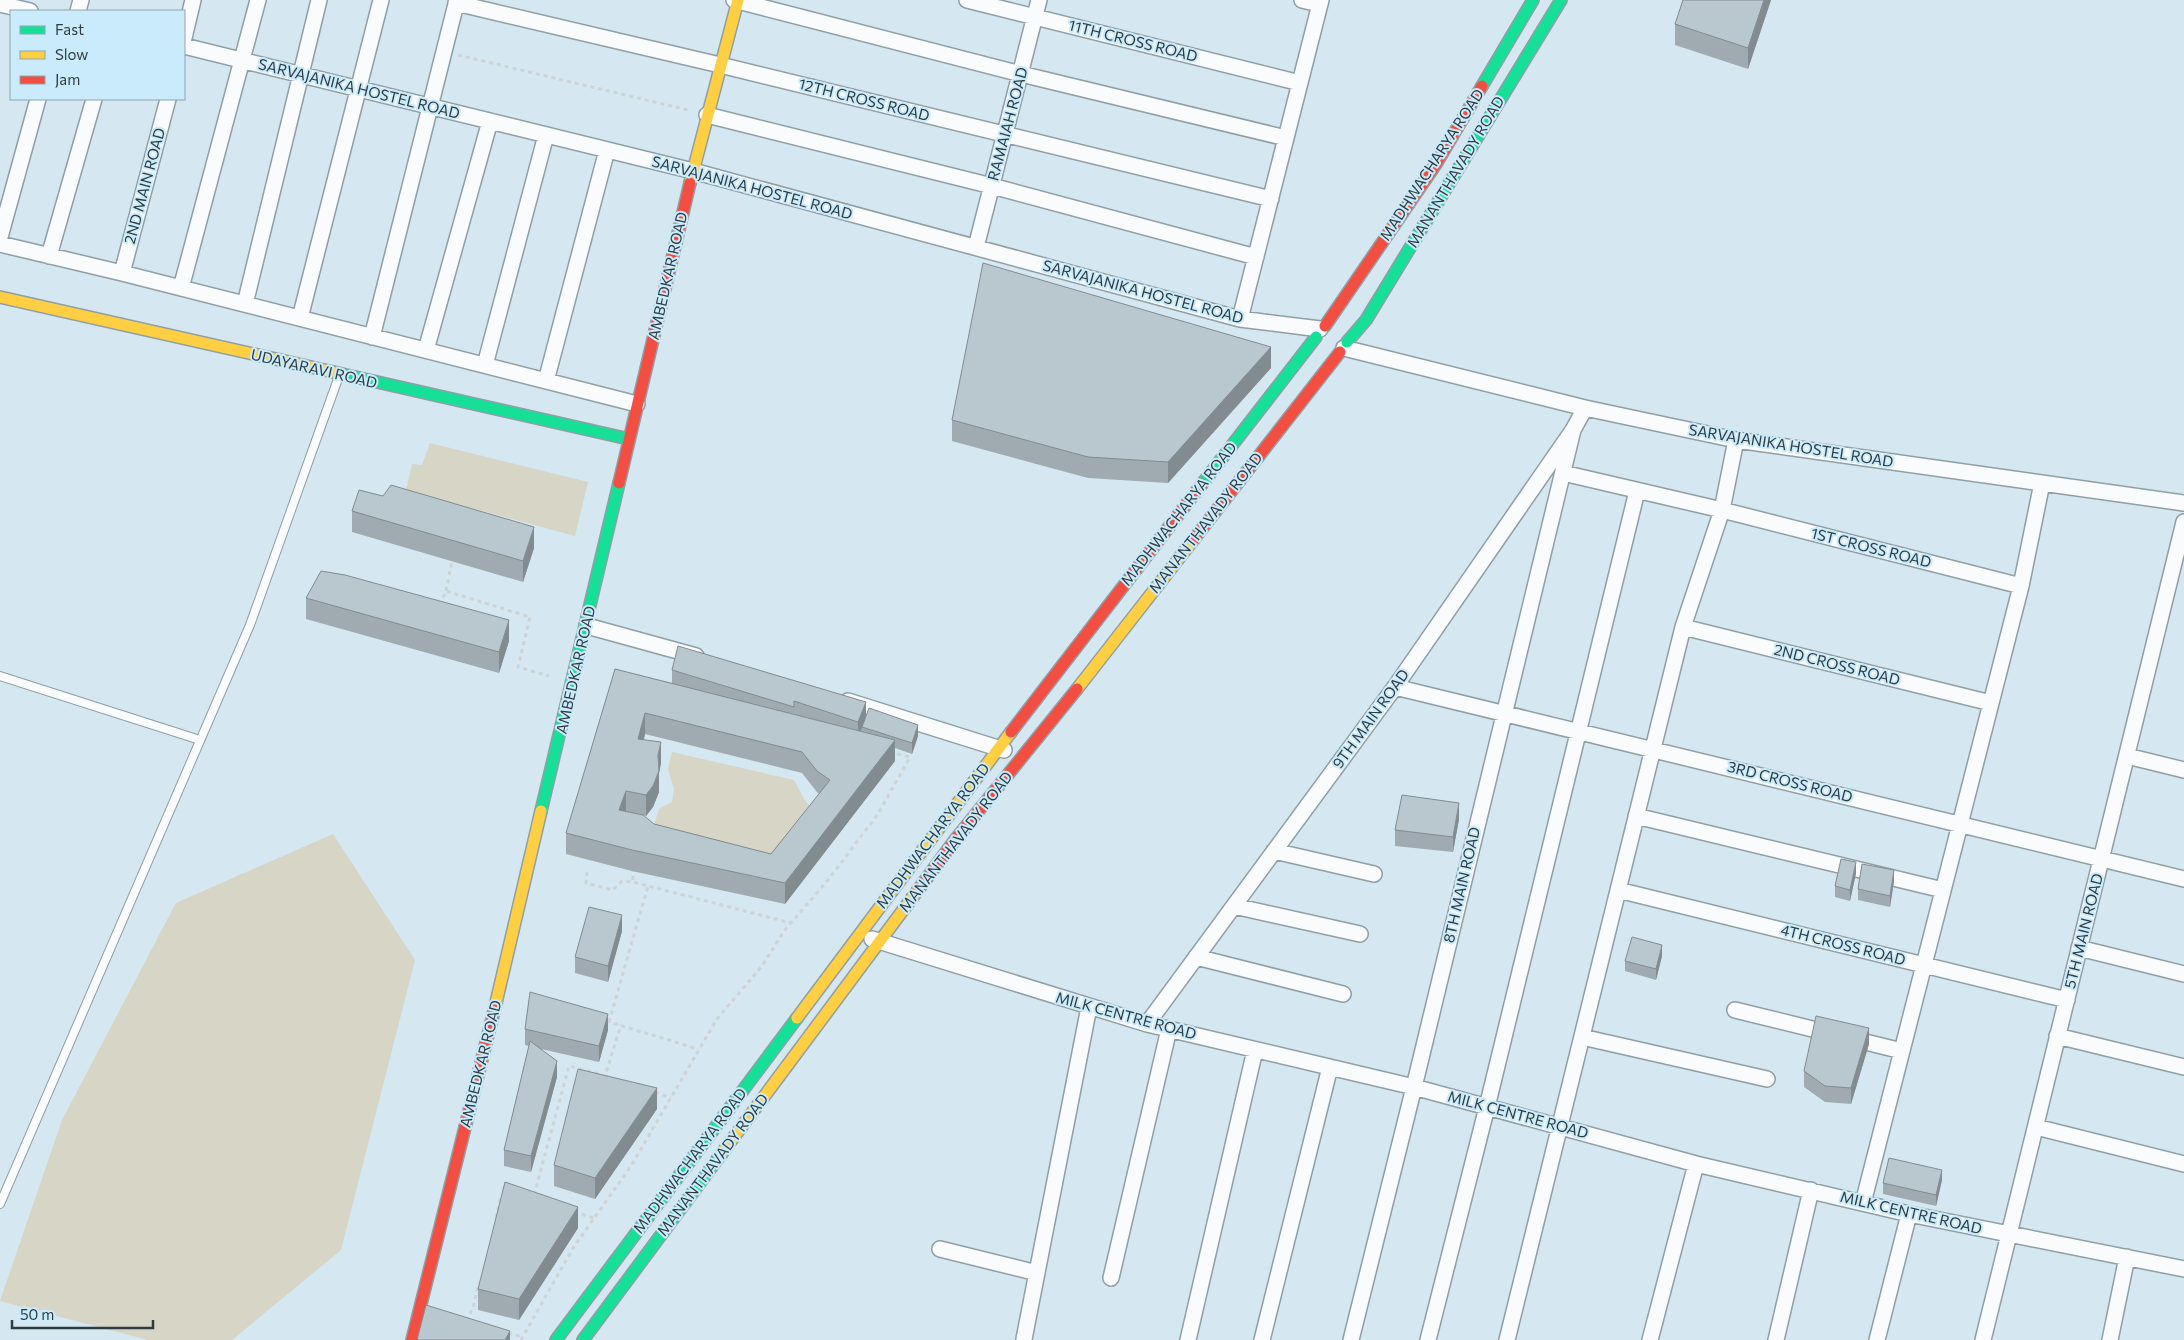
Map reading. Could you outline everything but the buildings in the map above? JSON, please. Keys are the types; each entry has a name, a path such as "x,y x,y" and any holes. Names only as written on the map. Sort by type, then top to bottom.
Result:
{"main road":[{"name":"AMBEDKAR ROAD","path":"412,1340 587,626 629,439 736,0"},
{"name":"MADHWACHARYA ROAD","path":"556,1340 998,748 1320,331 1436,164 1534,0"},
{"name":"MANANTHAVADY ROAD","path":"583,1340 955,840 1024,757 1366,320 1560,0"},
{"name":"UDAYARAVI ROAD","path":"0,297 629,439"},
{"path":"1340,327 1344,347 1332,355 1321,351 1320,331 1340,327"}],"street":[{"path":"185,34 193,0"},
{"path":"181,288 258,0"},
{"path":"245,304 319,0"},
{"path":"300,318 381,0"},
{"path":"736,0 1021,74 1286,138"},
{"name":"11TH CROSS ROAD","path":"967,0 1300,83"},
{"name":"RAMAIAH ROAD","path":"976,248 1038,0"},
{"path":"1240,319 1320,2 1302,0"},
{"path":"372,337 456,2"},
{"name":"12TH CROSS ROAD","path":"456,2 1271,199"},
{"path":"0,4 26,10"},
{"name":"SARVAJANIKA HOSTEL ROAD","path":"185,46 693,171 1240,319 1320,331"},
{"path":"0,237 38,100"},
{"path":"49,256 94,100"},
{"name":"2ND MAIN ROAD","path":"122,273 168,100"},
{"path":"708,115 992,186 1256,258"},
{"path":"426,350 490,121"},
{"path":"485,366 546,135"},
{"path":"546,381 607,150"},
{"path":"0,244 122,273 638,404"},
{"name":"SARVAJANIKA HOSTEL ROAD","path":"1344,347 1585,408 1736,440 2184,503"},
{"name":"9TH MAIN ROAD","path":"1147,1024 1396,687 1573,430 1585,408"},
{"name":"8TH MAIN ROAD","path":"1351,1340 1573,430"},
{"path":"1507,1340 1683,627 1722,510 1736,440"},
{"name":"1ST CROSS ROAD","path":"1562,473 1722,510 2021,586"},
{"path":"1863,1203 2021,586 2042,483"},
{"path":"1428,1340 1487,1107 1637,491"},
{"name":"5TH MAIN ROAD","path":"1984,1340 2184,522"},
{"path":"587,626 706,660"},
{"name":"2ND CROSS ROAD","path":"1683,627 1991,703"},
{"name":"3RD CROSS ROAD","path":"1396,687 2184,878"},
{"path":"834,697 1024,757"},
{"path":"2127,756 2184,770"},
{"path":"1636,816 1943,890"},
{"path":"1274,851 1374,874"},
{"name":"4TH CROSS ROAD","path":"1618,890 2067,1000"},
{"path":"1234,906 1360,934"},
{"name":"MILK CENTRE ROAD","path":"860,934 1147,1024 1414,1087 1696,1164 1909,1214 2184,1269"},
{"path":"2080,948 2184,974"},
{"path":"1196,958 1343,994"},
{"path":"1024,1339 1089,1007"},
{"path":"1735,1010 1902,1051"},
{"path":"1111,1278 1169,1029"},
{"path":"2057,1036 2184,1067"},
{"path":"1582,1037 1767,1080"},
{"path":"1188,1340 1255,1050"},
{"path":"1262,1340 1330,1067"},
{"path":"2036,1127 2184,1164"},
{"path":"1650,1340 1696,1164"},
{"path":"1776,1340 1811,1190"},
{"path":"1878,1340 1909,1214"},
{"path":"940,1249 1037,1273"},
{"path":"2110,1340 2127,1257"}],"lane":[{"path":"0,1204 250,625 340,374"},
{"path":"0,676 200,740"}],"path":[{"path":"443,52 708,115"},
{"path":"437,611 446,591 452,561"},
{"path":"446,591 530,617 518,667 549,676"},
{"path":"504,1332 522,1339 573,1248 631,1166 717,1019 762,966 791,923 828,880 878,814 910,757 882,749"},
{"path":"633,882 632,872 634,863"},
{"path":"588,872 586,883 613,890 622,881 633,882 791,923"},
{"path":"609,1022 648,886"},
{"path":"600,1020 698,1049"},
{"path":"605,1076 621,1025"},
{"path":"532,1201 569,1066 615,1079"},
{"path":"652,1092 671,1098"},
{"path":"495,1221 502,1196 509,1197"},
{"path":"568,1211 594,1218"},
{"path":"476,1324 466,1321 473,1308 480,1282"}],"shaded area":[{"path":"430,443 588,482 575,536 406,490 412,464 422,465"},
{"path":"672,752 794,780 804,799 814,811 768,864 652,831 659,809 672,802 674,789 668,769"},
{"path":"333,834 415,960 341,1250 232,1340 148,1340 0,1301 62,1120 176,903"}],"traffic: fast":[{"path":"1482,86 1533,0"},
{"path":"1347,342 1366,320 1561,0"},
{"path":"1202,484 1316,337"},
{"path":"333,372 629,439"},
{"path":"541,811 619,483"},
{"path":"556,1340 797,1018"},
{"path":"583,1340 722,1153"}],"traffic: slow":[{"path":"690,183 738,0"},
{"path":"0,297 333,372"},
{"path":"1077,689 1194,539"},
{"path":"797,1018 1011,732"},
{"path":"495,1007 541,811"},
{"path":"722,1153 918,890"}],"traffic: jam":[{"path":"1325,326 1436,164 1482,86"},
{"path":"619,483 690,183"},
{"path":"1194,539 1340,352"},
{"path":"1011,732 1202,484"},
{"path":"918,890 955,840 1077,689"},
{"path":"412,1340 495,1007"}]}
